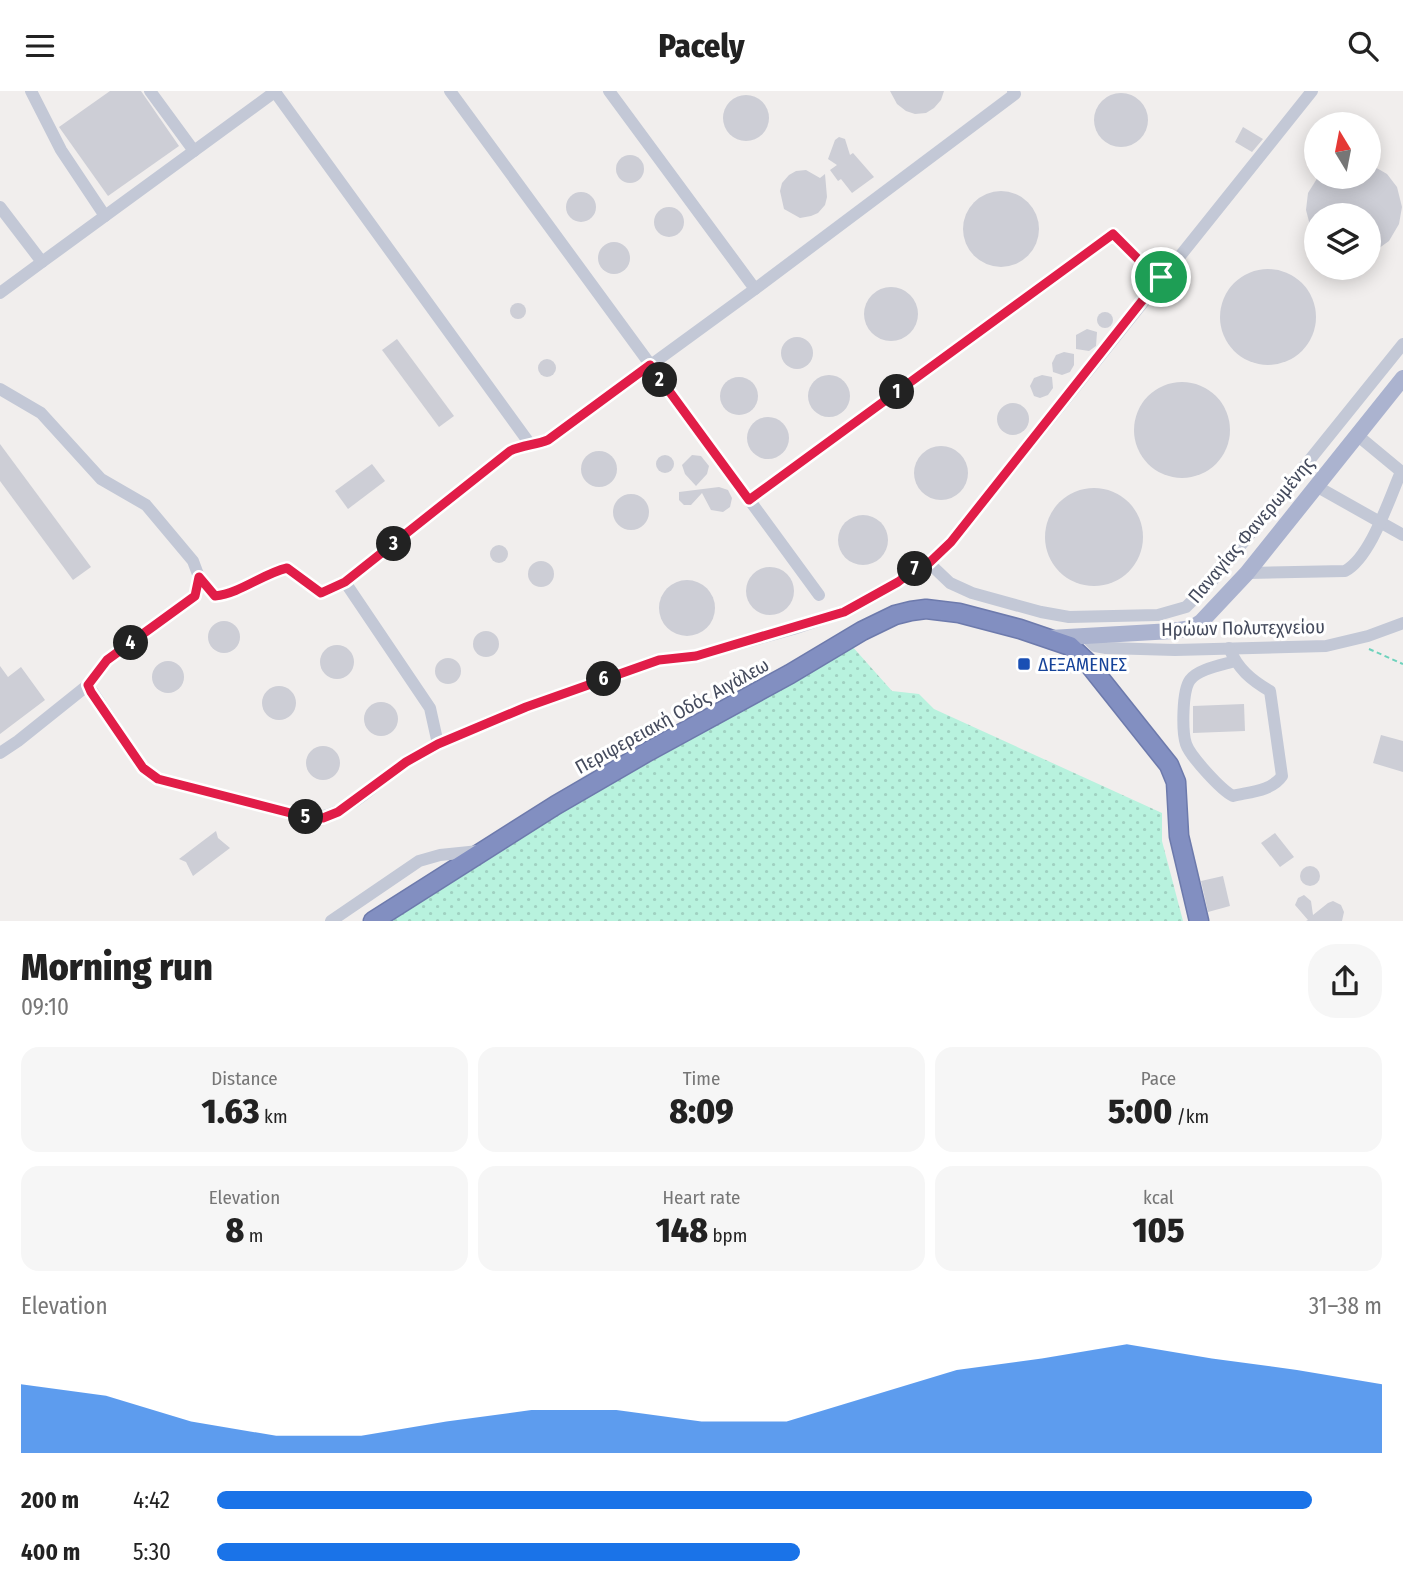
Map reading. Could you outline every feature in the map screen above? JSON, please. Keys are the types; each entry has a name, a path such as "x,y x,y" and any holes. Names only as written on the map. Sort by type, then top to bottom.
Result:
{"highway":[{"name":"Περιφερειακή Οδός Αιγάλεω","path":"373,921 649,751 862,631 895,615 926,609 960,613 1049,638 1070,646 1087,662 1169,765 1176,782 1179,836 1199,921"}],"main road":[{"name":"Παναγίας Φανερωμένης","path":"1049,638 1192,628 1208,615 1247,573 1403,378"}],"street":[{"path":"31,91 61,150 105,216"},
{"path":"150,91 194,151"},
{"path":"0,293 275,91 530,444"},
{"path":"450,91 819,594"},
{"path":"609,91 755,289"},
{"path":"0,389 41,413 101,479 146,505 193,561 199,577 215,596 228,595 272,571 287,568 321,593 345,582 510,451 548,440 1015,94 1013,91"},
{"path":"88,685 143,768 158,779 310,818 323,818 338,812 406,762 438,744 526,707 659,660 696,656 844,612 898,582 919,566 929,563 951,542 1312,91"},
{"path":"0,207 42,263"},
{"path":"749,500 1113,234 1141,262 1161,277"},
{"path":"929,563 950,583 972,593 1069,617 1158,615 1186,607 1212,581 1403,344"},
{"path":"1247,573 1345,571 1354,566 1402,473 1357,435"},
{"path":"1316,486 1403,535"},
{"path":"0,753 88,685 107,660 195,596 199,577"},
{"path":"345,582 430,708 438,744"},
{"name":"Ηρώων Πολυτεχνείου","path":"1086,637 1095,646 1106,649 1326,646 1353,641 1403,622"},
{"path":"1229,648 1234,661 1245,674 1270,691 1282,776 1278,782 1261,789 1233,796 1217,785 1186,746 1184,694 1190,679 1234,661"},
{"path":"331,921 419,861 440,855 484,851"}],"path":[{"path":"1353,641 1403,664"}],"green space":[{"path":"851,645 892,691 919,694 934,709 1162,813 1162,841 1183,921 389,921 550,818 722,722"}],"building":[{"path":"110,91 141,91 179,146 108,196 59,127"},
{"path":"890,91 944,91 934,108 926,113 915,114 897,104"},
{"path":"1126,93 1136,97 1144,105 1148,120 1144,135 1136,143 1116,147 1106,143 1098,135 1094,115 1098,105 1106,97"},
{"path":"746,95 763,101 769,118 763,135 746,141 729,135 723,118 729,101"},
{"path":"1243,127 1263,139 1252,152 1235,142"},
{"path":"839,137 845,139 850,155 853,153 874,177 852,193 830,170 837,165 828,159 835,140"},
{"path":"630,155 640,159 644,169 640,179 630,183 620,179 616,169 620,159"},
{"path":"806,170 820,178 825,174 827,197 825,205 818,213 800,218 784,209 780,191 782,183 789,175"},
{"path":"1381,171 1397,187 1402,207 1399,224 1389,241 1381,247 1381,203 1307,203 1310,189 1381,189"},
{"path":"1001,191 1015,194 1028,202 1036,215 1039,229 1036,243 1028,256 1015,264 1001,267 987,264 974,256 966,243 963,229 966,215 974,202 987,194"},
{"path":"581,192 592,196 596,207 592,218 581,222 570,218 566,207 570,196"},
{"path":"669,207 680,211 684,222 680,233 669,237 658,233 654,222 658,211"},
{"path":"614,242 625,247 630,258 625,269 614,274 603,269 598,258 603,247"},
{"path":"1268,269 1286,273 1302,283 1312,299 1316,317 1312,335 1302,351 1286,361 1268,365 1250,361 1234,351 1224,335 1220,317 1224,299 1234,283 1250,273"},
{"path":"896,287 906,291 914,299 918,314 914,329 906,337 886,341 876,337 868,329 864,309 868,299 876,291"},
{"path":"518,303 526,311 518,319 510,311"},
{"path":"1102,312 1108,312 1113,320 1111,326 1102,328 1097,323 1097,317"},
{"path":"1087,329 1097,332 1096,346 1089,351 1076,349 1076,335"},
{"path":"797,337 808,342 813,353 808,364 797,369 786,364 781,353 786,342"},
{"path":"397,339 454,416 439,427 382,350"},
{"path":"1064,352 1074,354 1074,365 1070,372 1062,375 1053,372 1052,363 1056,355"},
{"path":"547,359 553,362 556,368 553,374 547,377 541,374 538,368 541,362"},
{"path":"829,375 844,381 850,396 844,411 829,417 814,411 808,396 814,381"},
{"path":"1042,375 1052,377 1053,388 1048,395 1040,398 1034,396 1030,386 1034,378"},
{"path":"739,377 752,383 758,396 752,409 739,415 726,409 720,396 726,383"},
{"path":"1173,382 1191,382 1209,390 1222,403 1230,421 1227,449 1209,470 1191,478 1173,478 1155,470 1142,457 1134,439 1134,421 1142,403 1155,390"},
{"path":"1013,403 1024,408 1029,419 1024,430 1013,435 1002,430 997,419 1002,408"},
{"path":"768,417 783,423 789,438 783,453 768,459 753,453 747,438 753,423"},
{"path":"0,444 91,567 73,580 0,481"},
{"path":"941,446 960,454 968,473 960,492 941,500 922,492 914,473 922,454"},
{"path":"599,451 612,456 617,469 612,482 599,487 586,482 581,469 586,456"},
{"path":"661,455 669,455 674,464 672,471 661,473 656,468 656,460"},
{"path":"692,455 701,456 709,466 707,474 696,486 685,474 682,465"},
{"path":"372,464 385,481 348,509 335,491"},
{"path":"719,487 728,490 732,498 730,507 723,512 711,510 702,493 691,505 684,505 679,500 679,492"},
{"path":"1094,488 1113,492 1128,503 1139,518 1143,537 1139,556 1128,571 1113,582 1094,586 1075,582 1060,571 1049,556 1045,537 1049,518 1060,503 1075,492"},
{"path":"631,494 644,499 649,512 644,525 631,530 618,525 613,512 618,499"},
{"path":"863,515 881,522 888,540 881,558 863,565 845,558 838,540 845,522"},
{"path":"499,545 505,548 508,554 505,560 499,563 493,560 490,554 493,548"},
{"path":"541,561 550,565 554,574 550,583 541,587 532,583 528,574 532,565"},
{"path":"770,567 787,574 794,591 787,608 770,615 753,608 746,591 753,574"},
{"path":"682,580 692,580 707,588 713,597 713,619 707,628 692,636 682,636 664,624 659,613 659,603 671,585"},
{"path":"224,621 235,626 240,637 235,648 224,653 213,648 208,637 213,626"},
{"path":"486,631 495,635 499,644 495,653 486,657 477,653 473,644 477,635"},
{"path":"337,645 349,650 354,662 349,674 337,679 325,674 320,662 325,650"},
{"path":"448,658 457,662 461,671 457,680 448,684 439,680 435,671 439,662"},
{"path":"168,661 179,666 184,677 179,688 168,693 157,688 152,677 157,666"},
{"path":"0,666 8,677 21,667 45,700 0,734"},
{"path":"279,686 291,691 296,703 291,715 279,720 267,715 262,703 267,691"},
{"path":"381,702 393,707 398,719 393,731 381,736 369,731 364,719 369,707"},
{"path":"1244,704 1245,731 1193,733 1193,706"},
{"path":"1381,735 1403,741 1403,772 1373,763"},
{"path":"323,746 335,751 340,763 335,775 323,780 311,775 306,763 311,751"},
{"path":"216,831 218,838 230,848 193,876 186,862 179,859"},
{"path":"1275,833 1294,857 1280,867 1261,843"},
{"path":"1310,866 1317,869 1320,876 1317,883 1310,886 1303,883 1300,876 1303,869"},
{"path":"1223,876 1230,906 1208,912 1201,881"},
{"path":"1304,895 1311,901 1313,915 1333,901 1341,905 1344,912 1342,921 1306,921 1308,920 1295,905 1298,898"}],"place":[{"name":"ΔΕΞΑΜΕΝΕΣ","path":"1024,664"}],"route":[{"path":"1113,234 1141,262 1161,277 993,491 951,542 929,563 919,566 898,582 844,612 696,656 659,660 526,707 420,753 338,812 323,818 310,818 158,779 143,768 88,685 107,660 195,596 199,577 215,596 228,595 272,571 287,568 321,593 345,582 510,451 548,440 650,365 749,500 1113,234"}]}
